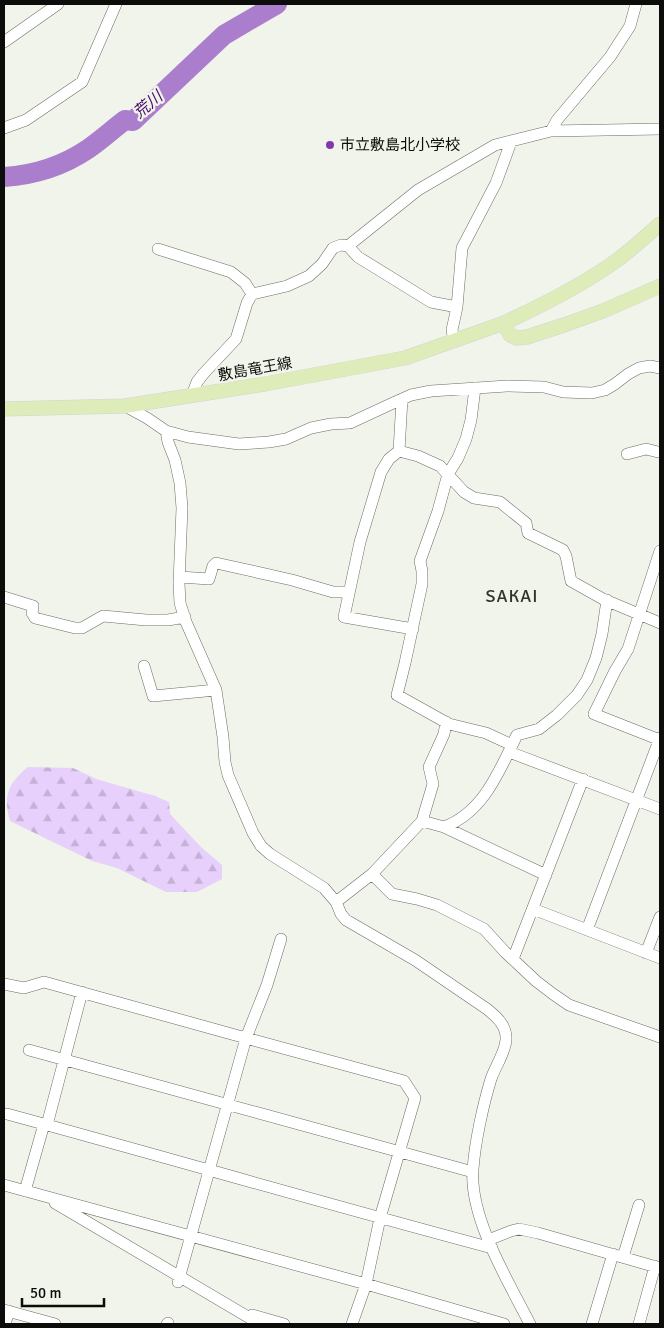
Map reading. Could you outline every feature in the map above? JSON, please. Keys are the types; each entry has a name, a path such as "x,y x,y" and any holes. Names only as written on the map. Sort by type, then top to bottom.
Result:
{"main road":[{"name":"敷島竜王線","path":"4,409 125,406 266,384 406,358 504,323 554,298 618,260 660,224"},
{"path":"504,323 510,335 517,338 527,337 564,326 660,286"}],"street":[{"path":"4,42 58,4"},
{"path":"550,131 556,120 610,57 630,26 636,4"},
{"path":"4,128 26,120 82,82 112,5"},
{"path":"348,246 418,190 495,145 550,131 660,130"},
{"path":"454,341 452,330 457,307 462,248 496,183 511,142"},
{"path":"192,396 197,382 236,339 247,303 252,294 287,286 309,276 322,264 333,248 341,245 348,246 358,257 431,302 457,307"},
{"path":"158,249 231,272 245,283 252,294"},
{"path":"125,406 166,431 188,437 239,444 269,442 286,439 311,428 350,423 411,395 431,391 507,386 544,387 564,392 592,393 605,390 639,368 650,366 660,368"},
{"path":"475,388 471,420 466,438 458,458 448,474 438,511 420,561 422,584 397,696 446,722 486,733 510,748 660,809"},
{"path":"402,399 399,451 389,459 381,472 360,542 344,617 412,629"},
{"path":"166,431 180,484 182,508 180,603 216,690 228,775 260,846 324,888 336,902 346,920 415,960 498,1018 505,1030 506,1041 491,1079 480,1124 473,1172 474,1197 490,1244 530,1324"},
{"path":"627,454 660,449"},
{"path":"399,451 418,456 440,466 464,492 474,498 500,502 526,523 528,533 563,550 571,581 606,600 660,623"},
{"path":"586,930 660,739 594,714 628,649 660,551"},
{"path":"180,576 209,579 213,566 216,563 292,580 333,592 349,592"},
{"path":"4,597 33,606 32,613 35,618 75,628 82,628 103,616 146,620 168,620 185,617"},
{"path":"444,827 462,819 483,798 495,779 517,735 539,729 557,715 587,680 596,658 602,634 606,600"},
{"path":"144,666 153,696 216,690"},
{"path":"336,902 372,874 422,821 433,784 429,767 444,734 446,722"},
{"path":"513,959 583,779"},
{"path":"422,821 444,827 546,875"},
{"path":"372,874 392,894 437,905 484,929 513,959 553,994 569,1005 660,1037"},
{"path":"533,909 660,958"},
{"path":"646,953 660,917"},
{"path":"179,1280 246,1038 267,985 281,938"},
{"path":"4,984 24,988 44,982 404,1081 415,1098 380,1218 366,1284 352,1324"},
{"path":"25,1191 65,1060 82,992"},
{"path":"29,1050 473,1172"},
{"path":"7,1114 380,1218 490,1244 511,1231 519,1230 538,1233 658,1267 639,1324"},
{"path":"4,1185 366,1284 492,1323 504,1324"},
{"path":"41,1195 179,1280 260,1324"},
{"path":"592,1324 639,1205"},
{"path":"5,1324 6,1310 55,1324"},
{"path":"234,1310 284,1324"}],"green space":[{"path":"28,767 73,768 96,779 155,796 169,802 170,814 201,847 222,865 222,879 197,892 166,892 117,868 92,861 10,821 7,804 9,791 16,779"}],"waterway":[{"name":"荒川","path":"4,177 37,172 58,165 88,149 125,120 133,121 224,35 277,4"}],"place":[{"name":"市立敷島北小学校","path":"330,145"}],"district":[{"name":"SAKAI","path":"512,596"}]}
